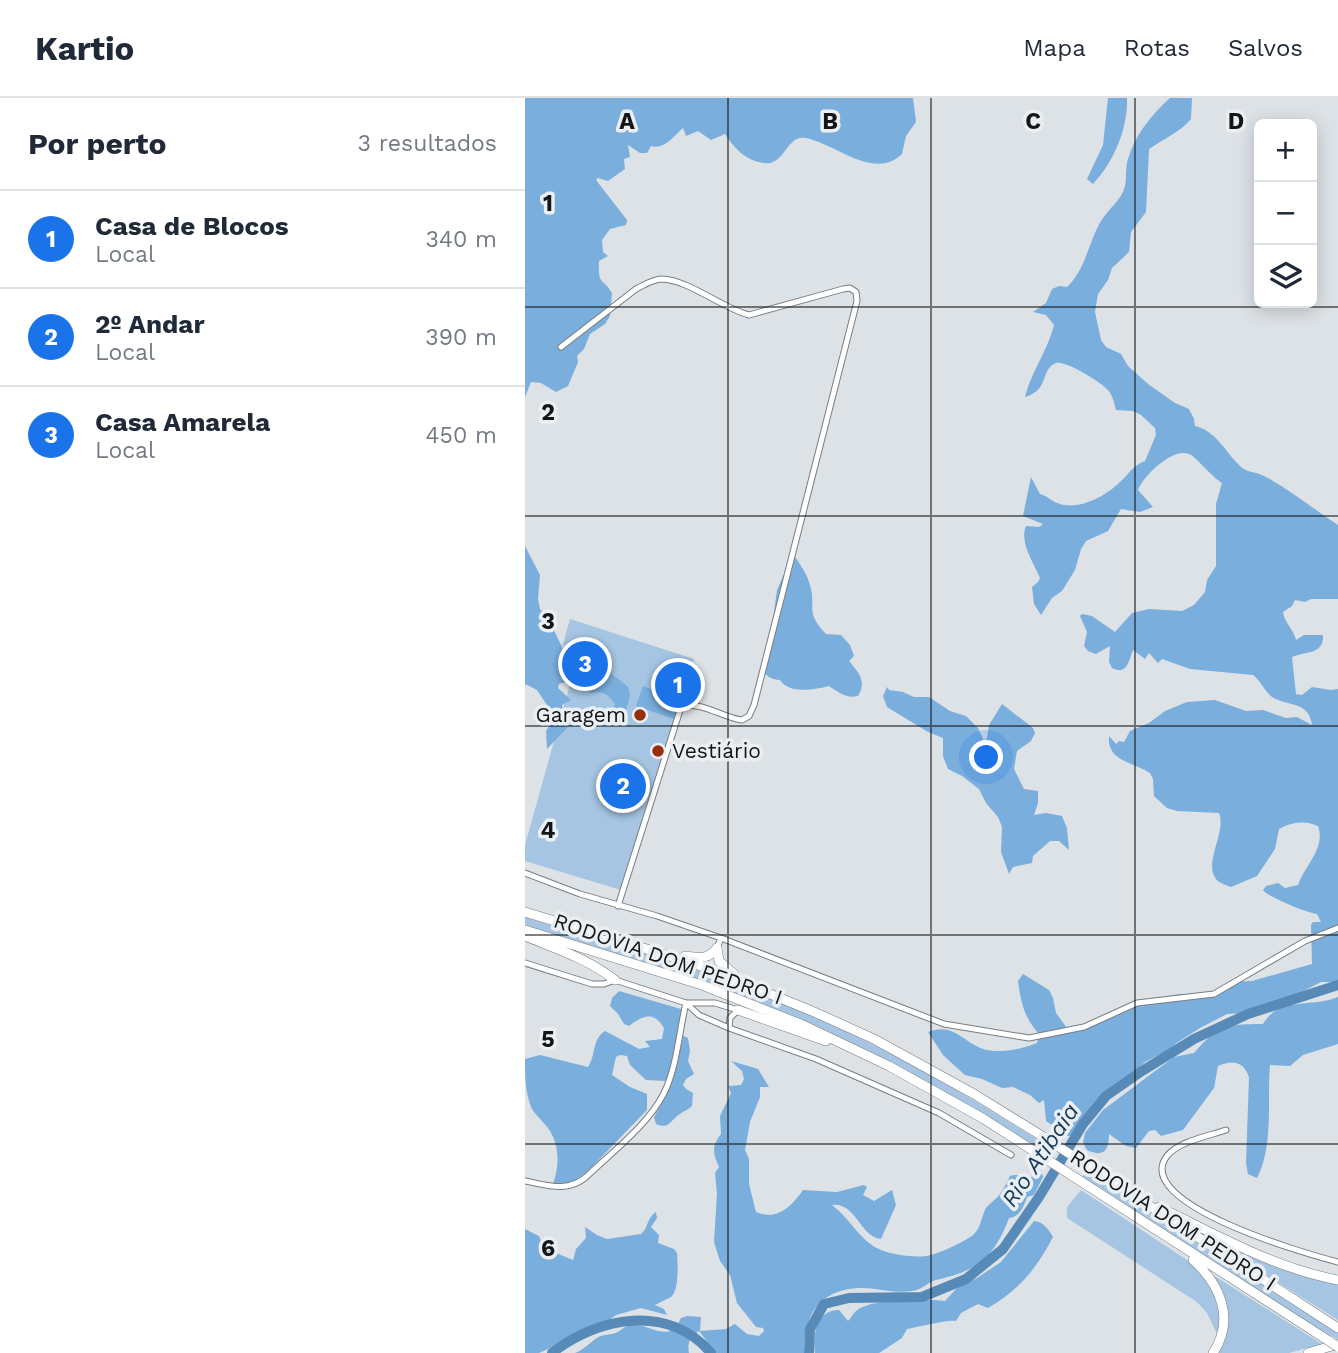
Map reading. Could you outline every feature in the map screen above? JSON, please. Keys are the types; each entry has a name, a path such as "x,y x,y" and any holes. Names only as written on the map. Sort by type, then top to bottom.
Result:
{"highway":[{"name":"RODOVIA DOM PEDRO I","path":"525,910 696,964 874,1039 1042,1136 1336,1327"},
{"name":"RODOVIA DOM PEDRO I","path":"525,930 702,985 803,1025 889,1066 953,1100 1338,1346"},
{"path":"525,936 584,960 615,980"},
{"path":"652,951 700,958 709,957 717,948"},
{"path":"717,948 723,967 751,985"},
{"path":"738,1010 889,1066"},
{"path":"1138,1200 1280,1264 1338,1280"},
{"path":"1186,1251 1214,1282 1222,1301 1223,1327 1213,1353"},
{"path":"1308,1353 1338,1346"},
{"path":"1321,1353 1338,1346"}],"street":[{"path":"561,347 636,289 662,279 681,284 736,312 749,315 843,289 850,288 856,292 857,301 754,705 749,716 742,720 731,719 688,704 681,707 618,906"},
{"path":"525,873 721,938 944,1024 1029,1038 1084,1027 1137,1003 1214,994 1305,941 1338,928"},
{"path":"717,948 721,938"},
{"path":"525,963 592,984 615,980 686,1003 715,1003 738,1010 730,1018 729,1028"},
{"path":"686,1003 699,1015 816,1059 939,1113 1011,1155"},
{"path":"525,1181 559,1188 576,1184 648,1116 665,1092 670,1078 686,1003"},
{"path":"1226,1130 1190,1143 1167,1157 1163,1166 1164,1175 1174,1192 1201,1209 1266,1241 1338,1262"}],"shaded area":[{"path":"525,98 913,98 916,122 906,136 902,154 879,164 855,158 806,138 794,141 776,160 763,163 741,153 725,134 711,140 698,131 686,136 683,128 664,144 651,146 647,153 640,153 628,145 630,157 624,159 625,169 608,181 598,178 596,180 627,220 626,225 610,229 602,240 603,252 608,256 599,261 599,275 612,293 610,316 605,324 590,334 584,349 577,356 578,362 568,386 556,392 541,383 531,382 525,397"},
{"path":"1108,98 1127,98 1125,121 1113,155 1093,184 1087,179 1103,145"},
{"path":"1170,98 1192,98 1191,119 1149,149 1146,212 1131,232 1129,252 1112,268 1108,280 1098,294 1095,312 1101,340 1106,347 1121,354 1128,366 1148,384 1175,403 1189,409 1195,426 1209,432 1242,468 1274,481 1338,525 1338,599 1311,599 1305,602 1295,600 1292,606 1283,612 1296,640 1304,635 1323,635 1321,646 1317,649 1292,657 1296,694 1302,695 1312,687 1338,689 1338,982 1321,982 1275,1006 1246,1013 1227,1014 1200,1028 1174,1047 1145,1062 1117,1089 1096,1102 1071,1136 1068,1136 1046,1121 1044,1100 1039,1103 1013,1087 1002,1088 965,1075 943,1055 928,1032 944,1029 951,1031 976,1046 989,1050 1003,1051 1024,1047 1037,1043 1039,1034 1030,1022 1022,1003 1018,981 1023,974 1049,990 1056,1013 1067,1028 1082,1026 1111,1011 1151,999 1180,994 1209,994 1232,982 1252,981 1312,964 1311,925 1313,922 1321,922 1317,914 1272,897 1263,890 1266,886 1278,883 1285,888 1298,885 1317,849 1320,834 1318,826 1298,823 1279,829 1275,849 1257,876 1231,887 1225,885 1217,880 1212,864 1220,829 1219,813 1167,808 1154,796 1150,773 1116,756 1109,745 1109,736 1116,744 1119,741 1124,742 1130,731 1187,702 1215,700 1246,711 1263,710 1286,718 1297,717 1312,725 1307,712 1303,708 1272,697 1253,675 1190,669 1162,659 1158,663 1149,653 1145,659 1133,650 1125,668 1117,670 1112,668 1109,662 1110,646 1096,654 1084,646 1087,632 1080,616 1082,614 1092,616 1115,632 1132,613 1149,609 1182,611 1194,605 1205,592 1207,580 1216,566 1216,504 1222,483 1189,454 1175,455 1159,464 1138,490 1153,507 1140,512 1121,509 1108,531 1086,541 1075,570 1062,591 1052,598 1041,615 1034,604 1032,587 1040,578 1026,546 1024,532 1026,526 1039,527 1043,524 1023,516 1031,477 1040,494 1055,502 1068,505 1084,503 1108,492 1134,467 1145,461 1156,435 1155,428 1141,415 1133,411 1116,410 1108,390 1083,373 1061,363 1051,366 1038,390 1025,397 1054,325 1046,315 1033,312 1046,303 1052,289 1067,287 1079,272 1101,221 1123,191 1127,162 1135,142 1151,118"},
{"path":"525,546 540,575 540,609 547,616 565,653 574,659 606,657 612,674 628,687 630,695 626,711 614,707 610,697 598,692 590,693 576,682 559,684 558,688 571,700 562,705 567,728 547,749 546,731 555,717 537,690 525,684"},
{"path":"793,553 809,582 813,614 819,626 826,634 841,635 850,645 854,656 849,661 862,681 858,696 846,696 829,686 809,690 796,689 771,678 763,670 777,590"},
{"path":"570,619 694,659 621,890 525,861 525,845 572,677 563,644"},
{"path":"643,686 680,700 674,719 636,706"},
{"path":"887,687 889,690 914,697 929,697 950,711 966,716 978,728 984,741 989,725 1002,704 1033,728 1035,733 1031,741 1017,751 1014,769 1024,789 1038,791 1034,815 1046,813 1062,816 1067,828 1069,850 1059,841 1050,841 1033,856 1032,863 1013,867 1009,874 1001,852 1002,827 998,817 979,789 948,769 943,756 943,738 887,707 883,696"},
{"path":"525,917 697,970 786,1004 873,1044 957,1090 1038,1140 1036,1147 922,1079 814,1026 695,978 525,925"},
{"path":"619,991 681,1009 684,1016 681,1035 688,1038 688,1061 694,1074 686,1079 683,1085 693,1093 692,1106 668,1124 656,1124 654,1117 668,1092 667,1081 646,1080 630,1065 627,1056 616,1057 612,1075 647,1094 647,1110 587,1172 569,1184 553,1184 557,1164 556,1144 550,1131 532,1109 526,1084 525,1059 540,1055 588,1067 598,1038 605,1031 639,1049 650,1047 645,1041 662,1039 664,1028 652,1017 643,1017 629,1026 624,1024 610,1006 612,998"},
{"path":"1338,997 1338,1044 1303,1055 1290,1066 1270,1065 1268,1137 1257,1178 1248,1174 1246,1163 1249,1077 1241,1065 1233,1062 1218,1066 1214,1088 1183,1130 1161,1136 1155,1130 1149,1131 1136,1148 1126,1146 1109,1134 1104,1151 1098,1153 1087,1150 1083,1143 1085,1133 1103,1110 1174,1057 1194,1053 1209,1037 1224,1028 1263,1024 1270,1015 1287,1006"},
{"path":"731,1061 758,1069 769,1087 760,1087 760,1097 750,1122 745,1150 749,1159 749,1184 756,1212 771,1215 783,1211 803,1190 837,1192 864,1185 867,1187 863,1195 874,1201 892,1190 896,1205 881,1239 868,1232 847,1209 832,1205 878,1249 899,1255 926,1256 951,1247 974,1234 986,1208 1000,1194 1010,1176 1032,1177 1042,1174 1043,1177 1034,1195 1027,1197 1019,1213 1009,1218 997,1243 982,1261 963,1272 933,1281 916,1290 899,1292 858,1288 833,1294 816,1307 811,1317 804,1353 716,1353 699,1331 690,1340 689,1353 575,1353 599,1337 629,1326 666,1332 687,1316 701,1317 700,1331 726,1329 735,1324 747,1334 759,1336 764,1331 763,1328 756,1327 737,1303 730,1275 720,1261 714,1242 717,1194 715,1173 719,1167 714,1146 721,1134 720,1116 731,1093 728,1086 741,1085 744,1079 742,1071"},
{"path":"1086,1172 1338,1333 1338,1339 1320,1331 1082,1177"},
{"path":"1081,1190 1190,1262 1206,1276 1221,1308 1218,1336 1207,1313 1197,1302 1067,1218 1067,1207"},
{"path":"656,1212 657,1218 651,1227 659,1235 658,1243 674,1249 677,1253 674,1294 655,1305 664,1309 667,1315 641,1308 616,1315 602,1325 539,1353 525,1353 525,1229 539,1236 548,1248 573,1260 576,1249 586,1238 585,1227 607,1239 641,1234"},
{"path":"1034,1221 1043,1224 1053,1237 1026,1277 1009,1294 988,1308 978,1304 961,1313 956,1321 907,1329 902,1338 879,1353 815,1353 816,1331 825,1314 839,1310 848,1321 862,1307 872,1304 912,1300 945,1301 958,1287 1001,1262"},
{"path":"1211,1236 1338,1283 1338,1320 1269,1277"},
{"path":"1213,1275 1322,1344 1289,1353 1216,1353 1224,1296"}],"waterway":[{"name":"Rio Atibaia","path":"809,1353 810,1329 824,1304 849,1298 922,1297 966,1279 1003,1249 1039,1197 1083,1124 1106,1096 1194,1039 1248,1014 1338,985"},
{"name":"Rio Atibaia","path":"552,1353 590,1331 633,1321 675,1327 694,1337 711,1353"}],"place":[{"name":"Casa Amarela","path":"585,664"},
{"name":"Casa de Blocos","path":"678,685"},
{"name":"Garagem","path":"640,715"},
{"name":"Vestiário","path":"658,751"},
{"name":"2º Andar","path":"623,786"}]}
